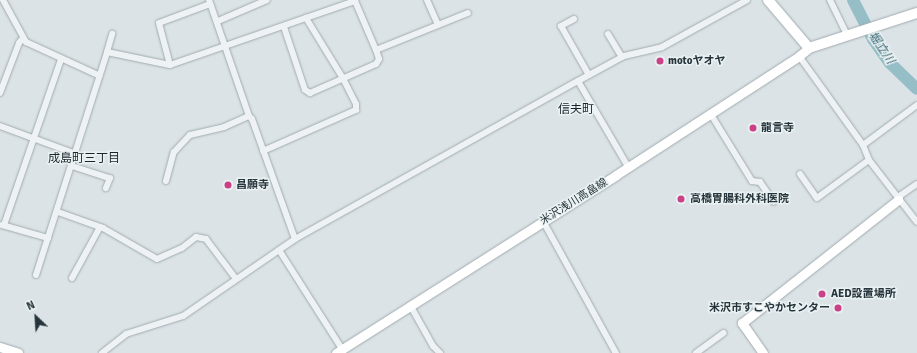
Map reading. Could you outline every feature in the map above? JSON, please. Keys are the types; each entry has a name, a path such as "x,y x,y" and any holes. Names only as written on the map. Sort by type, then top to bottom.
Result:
{"main road":[{"path":"768,0 809,48 917,13"},
{"name":"米沢浅川高畠線","path":"340,352 410,305 800,56 809,48"},
{"path":"763,353 742,323 898,200"},
{"path":"0,347 18,353"}],"street":[{"path":"3,0 26,42 100,76"},
{"path":"218,21 267,0"},
{"path":"427,0 438,25"},
{"path":"102,353 126,334 183,316 295,239 589,75 622,57 662,47 747,0"},
{"path":"830,0 849,34"},
{"path":"107,52 170,65 226,45 284,27 355,1 379,59 376,64 344,80 310,93 305,90 284,27"},
{"path":"170,65 159,23 210,2 218,21 249,116 295,239"},
{"path":"376,50 468,13"},
{"path":"263,151 352,113 356,104 344,80 306,18"},
{"path":"574,19 561,26 589,75"},
{"path":"36,275 58,212 112,34"},
{"path":"608,34 622,57"},
{"path":"0,93 19,43 23,38"},
{"path":"800,56 863,145 870,160 898,200 917,222"},
{"path":"48,238 2,225 61,59"},
{"path":"578,82 627,166"},
{"path":"863,145 917,105"},
{"path":"710,113 752,181 760,182 774,202"},
{"path":"166,181 174,152 190,134 224,127 249,116"},
{"path":"0,126 76,154"},
{"path":"800,174 817,198 870,160"},
{"path":"72,166 110,178 106,188"},
{"path":"898,200 901,195 917,184"},
{"path":"58,212 100,228 157,259 182,248 192,238 200,237 214,248 236,279"},
{"path":"543,221 616,353"},
{"path":"72,278 100,228"},
{"path":"279,250 340,352"},
{"path":"410,305 433,346 440,353"},
{"path":"696,353 724,333"}],"waterway":[{"name":"堀立川","path":"853,0 873,39 890,63 917,89"}],"place":[{"name":"motoヤオヤ","path":"660,61"},
{"name":"龍言寺","path":"753,128"},
{"name":"昌願寺","path":"228,185"},
{"name":"高橋胃腸科外科医院","path":"681,199"},
{"name":"AED設置場所","path":"822,294"},
{"name":"米沢市すこやかセンター","path":"838,308"}],"district":[{"name":"信夫町","path":"576,110"},
{"name":"成島町三丁目","path":"84,159"}]}
